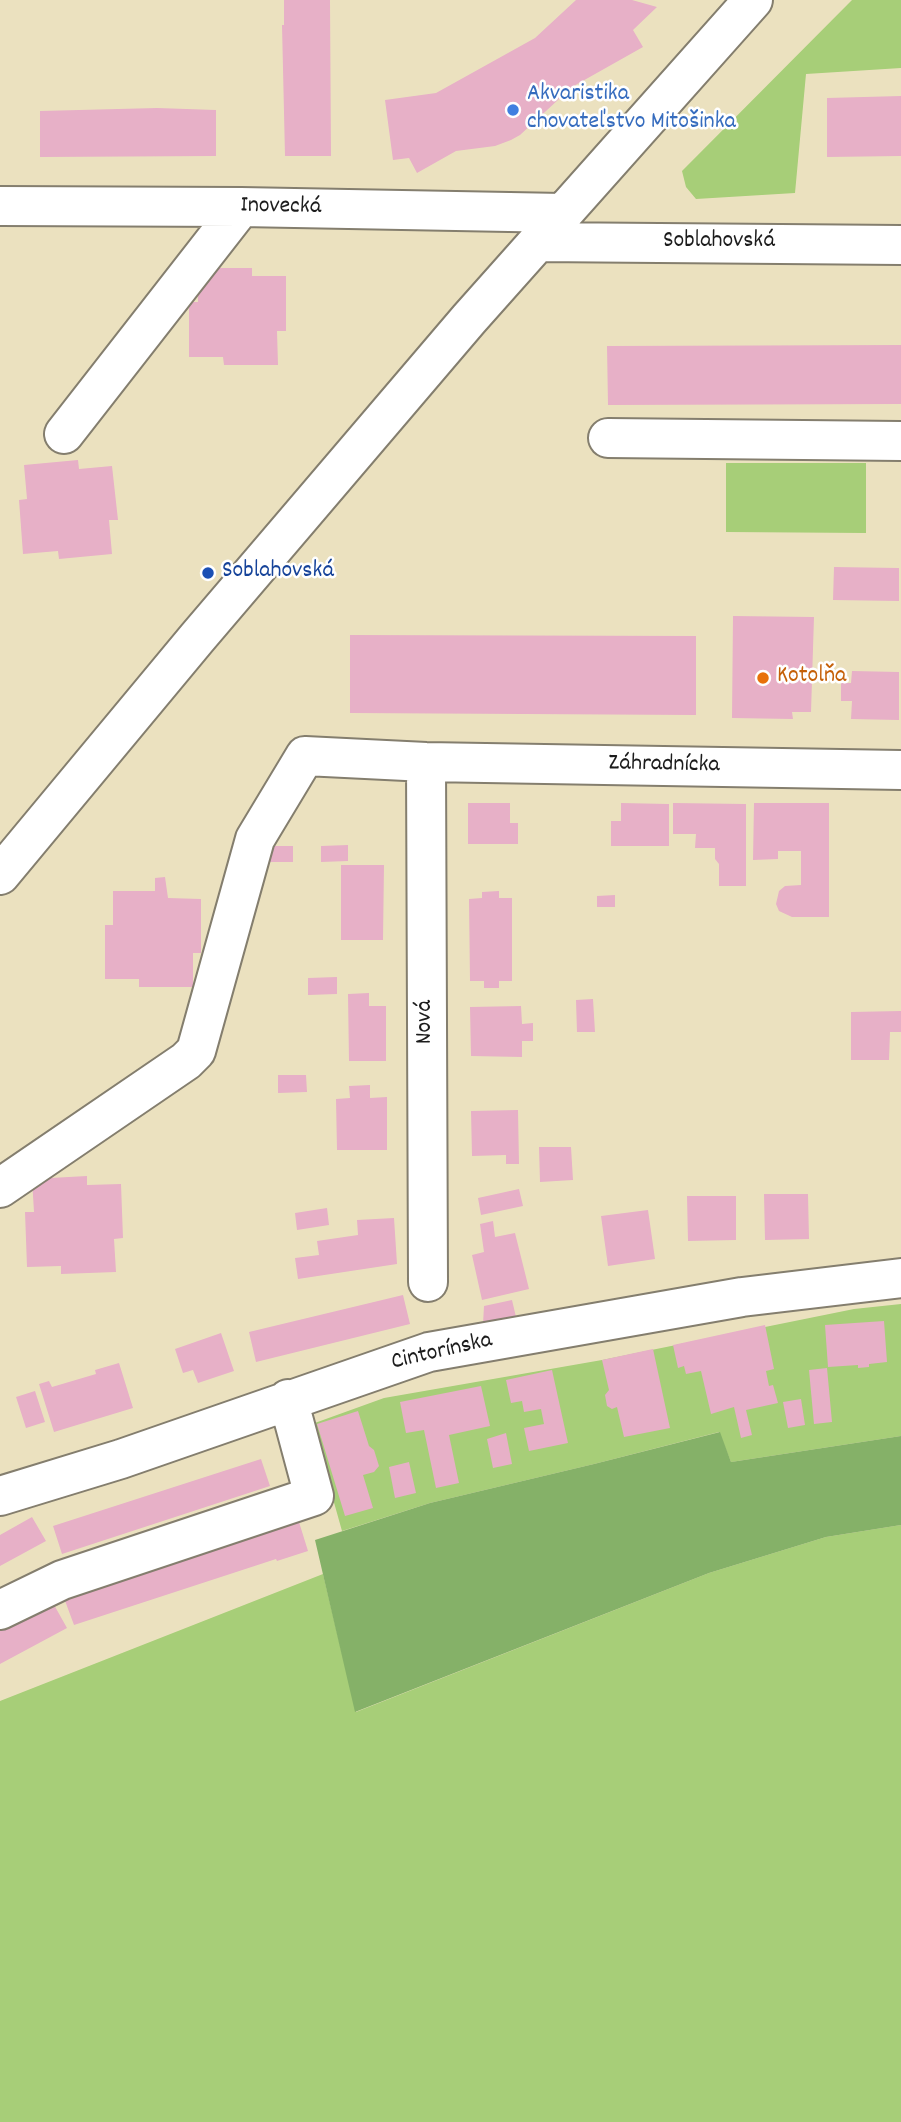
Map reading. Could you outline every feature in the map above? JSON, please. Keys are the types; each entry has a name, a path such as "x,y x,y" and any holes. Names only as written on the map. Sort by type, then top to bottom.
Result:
{"street":[{"path":"0,875 469,318 753,0"},
{"name":"Inovecká","path":"0,206 563,213"},
{"path":"64,434 241,207"},
{"name":"Soblahovská","path":"538,242 901,245"},
{"path":"608,438 901,441"},
{"name":"Záhradnícka","path":"0,1188 186,1061 196,1051 255,839 306,756 901,771"},
{"name":"Nová","path":"426,761 428,1282"},
{"name":"Cintorínska","path":"0,1496 121,1459 429,1352 742,1297 901,1278"},
{"path":"0,1609 62,1580 314,1496 288,1399"}],"green space":[{"path":"852,0 901,0 901,68 806,74 795,193 696,199 686,187 682,171"},
{"path":"726,463 866,463 866,533 726,532"},
{"path":"901,1304 901,1436 731,1462 719,1432 430,1503 342,1531 312,1424 384,1398 602,1360 854,1309"},
{"path":"720,1432 731,1462 901,1436 901,1525 826,1537 709,1573 355,1712 315,1540 430,1503"},
{"path":"901,1525 901,2122 0,2122 0,1701 323,1574 356,1712 709,1573 826,1537"}],"building":[{"path":"284,0 330,0 331,156 285,156 282,25"},
{"path":"576,0 632,0 657,7 633,30 643,47 572,87 520,135 511,140 495,146 456,151 417,173 409,158 393,160 385,100 436,93 535,38"},
{"path":"901,96 901,156 827,157 827,98"},
{"path":"157,108 216,110 216,156 40,157 40,111"},
{"path":"197,268 252,268 252,276 286,276 286,331 277,331 278,365 224,365 223,357 189,357 189,302 198,302"},
{"path":"901,345 901,404 608,405 607,346"},
{"path":"78,460 79,469 112,466 118,520 109,520 112,554 59,559 58,551 23,554 19,500 27,499 24,465"},
{"path":"834,567 899,568 899,601 833,600"},
{"path":"733,616 814,617 811,712 792,712 793,719 732,718"},
{"path":"350,635 696,636 696,715 350,713"},
{"path":"852,671 899,672 899,720 851,719 852,701 841,701 841,683 851,683"},
{"path":"468,803 510,803 510,823 518,823 518,844 468,844"},
{"path":"621,803 669,804 669,846 611,846 611,821 621,821"},
{"path":"673,803 746,804 746,886 719,886 719,864 715,859 715,848 695,848 696,834 673,834"},
{"path":"754,803 829,803 829,917 792,917 779,911 776,904 779,891 785,886 801,885 801,851 778,851 778,859 753,860"},
{"path":"348,845 348,861 321,862 321,846"},
{"path":"267,846 293,846 293,862 268,862 268,868 261,867"},
{"path":"341,865 384,865 383,940 341,940"},
{"path":"165,877 168,898 201,899 201,953 193,953 193,987 139,987 139,979 105,979 105,925 113,925 113,891 155,891 155,878"},
{"path":"499,891 499,898 512,898 512,981 499,981 499,988 484,988 484,981 470,981 469,899 482,898 482,892"},
{"path":"615,895 615,907 597,907 597,896"},
{"path":"337,977 337,994 308,995 308,978"},
{"path":"369,993 369,1006 386,1006 386,1061 349,1061 348,994"},
{"path":"593,999 595,1032 577,1032 576,1000"},
{"path":"521,1006 522,1024 533,1023 533,1041 522,1041 522,1057 471,1056 470,1007"},
{"path":"901,1011 901,1032 890,1032 889,1060 851,1060 851,1012"},
{"path":"278,1075 306,1075 307,1092 278,1093"},
{"path":"370,1085 370,1098 387,1097 387,1150 337,1150 336,1099 350,1098 349,1086"},
{"path":"518,1110 519,1164 506,1164 506,1155 472,1156 471,1111"},
{"path":"539,1147 571,1147 573,1180 540,1182"},
{"path":"87,1176 87,1185 121,1184 123,1238 114,1239 116,1272 61,1274 61,1266 27,1267 25,1212 34,1212 32,1179"},
{"path":"519,1189 523,1206 481,1215 478,1198"},
{"path":"764,1194 808,1194 809,1239 765,1240"},
{"path":"687,1196 736,1196 736,1240 688,1241"},
{"path":"327,1208 329,1225 297,1230 295,1213"},
{"path":"648,1210 655,1259 608,1266 601,1216"},
{"path":"394,1218 397,1264 298,1279 295,1258 319,1255 317,1241 358,1235 357,1220"},
{"path":"493,1221 495,1237 515,1233 529,1289 482,1300 472,1255 484,1252 480,1224"},
{"path":"403,1295 410,1324 256,1362 249,1332"},
{"path":"512,1300 516,1317 483,1324 484,1306"},
{"path":"884,1321 887,1362 858,1368 858,1365 828,1367 825,1325"},
{"path":"765,1325 774,1369 766,1371 769,1386 773,1385 778,1403 746,1410 752,1435 741,1438 734,1407 711,1414 701,1371 686,1374 684,1366 678,1368 673,1345"},
{"path":"221,1333 234,1371 198,1383 193,1370 183,1373 175,1349"},
{"path":"653,1349 670,1428 624,1437 617,1407 612,1409 607,1406 605,1395 609,1390 602,1360"},
{"path":"119,1363 133,1408 54,1432 39,1384 49,1381 52,1387 96,1374 95,1370"},
{"path":"827,1368 832,1422 814,1424 809,1370"},
{"path":"552,1370 568,1443 529,1451 524,1428 544,1424 541,1409 524,1412 522,1401 511,1403 506,1380"},
{"path":"481,1386 490,1426 449,1435 459,1483 436,1488 424,1430 406,1433 400,1402"},
{"path":"35,1391 45,1422 26,1428 16,1397"},
{"path":"801,1399 805,1425 788,1428 783,1402"},
{"path":"358,1411 369,1446 374,1450 379,1466 374,1472 363,1475 373,1508 345,1516 317,1424"},
{"path":"506,1433 512,1464 493,1468 487,1439"},
{"path":"261,1459 270,1486 62,1554 53,1526"},
{"path":"409,1462 416,1493 395,1498 389,1467"},
{"path":"32,1517 46,1541 0,1566 0,1535"},
{"path":"299,1522 308,1551 74,1625 64,1598"},
{"path":"53,1603 67,1628 0,1664 0,1631"}],"place":[{"name":"Akvaristika chovateľstvo Mitošinka","path":"513,110"},
{"name":"Soblahovská","path":"208,573"},
{"name":"Kotolňa","path":"763,678"}]}
